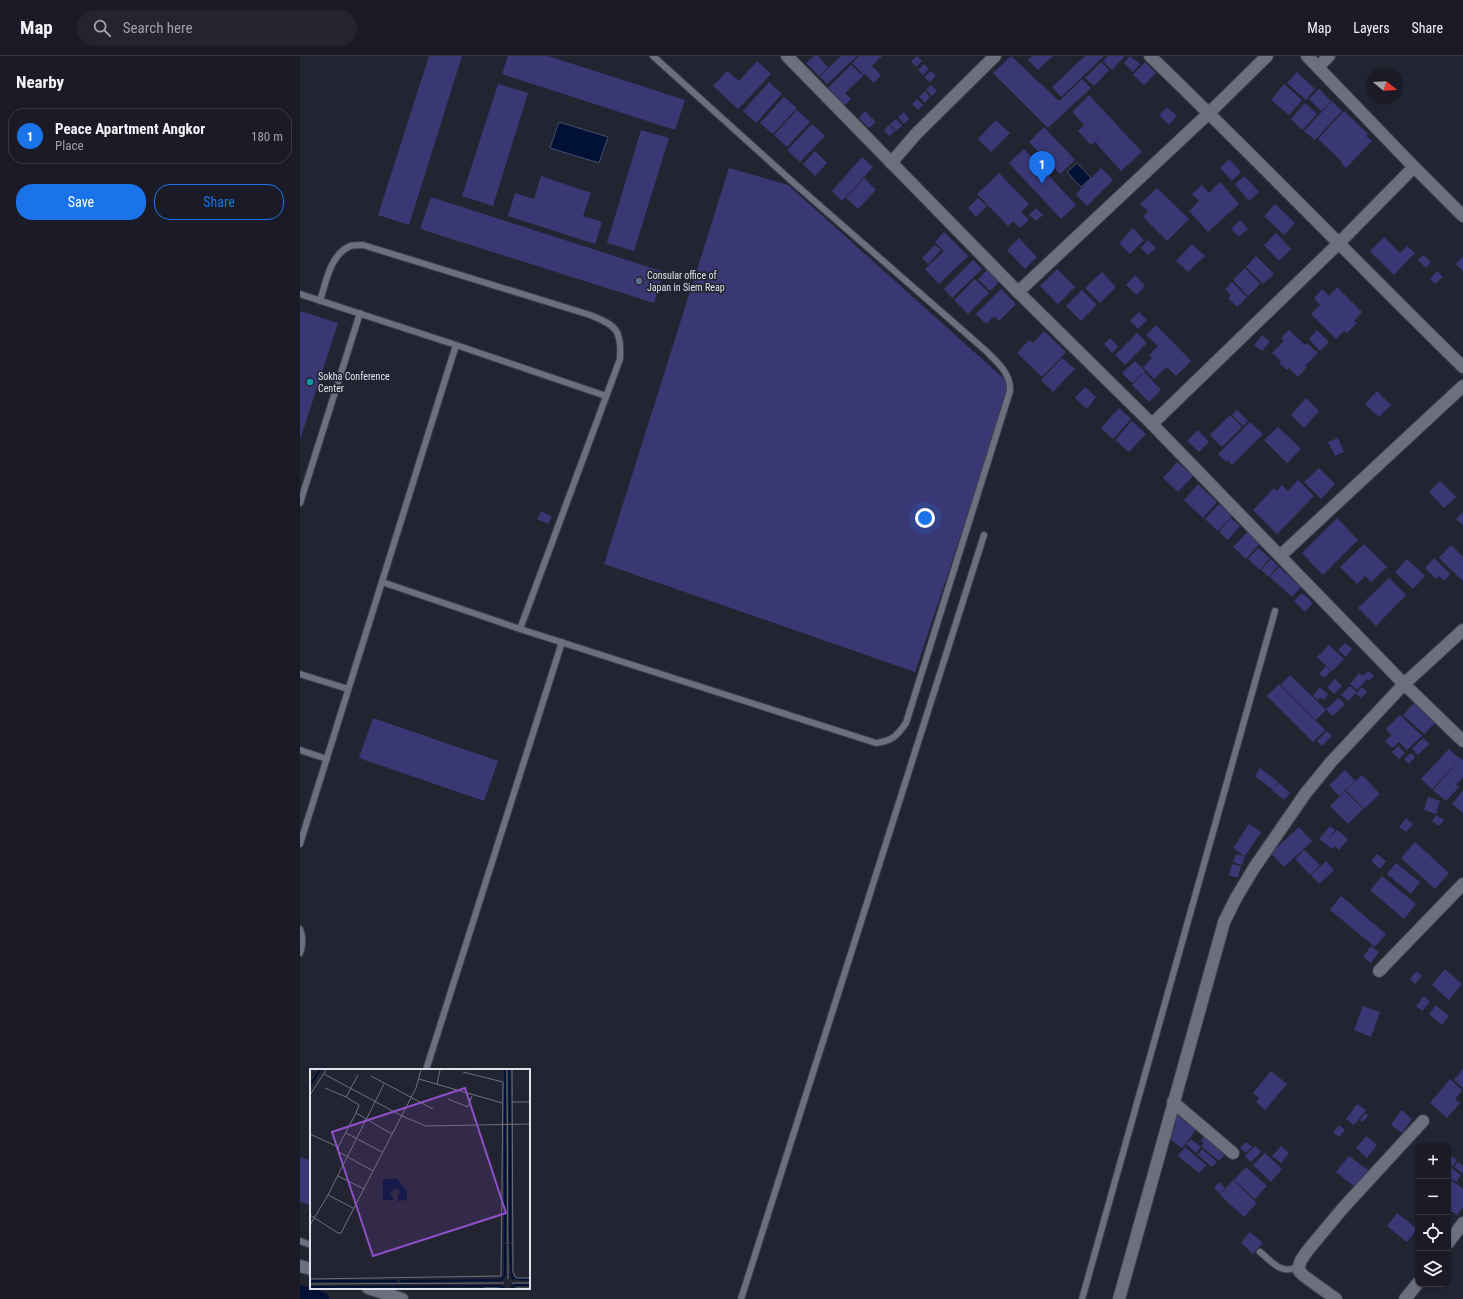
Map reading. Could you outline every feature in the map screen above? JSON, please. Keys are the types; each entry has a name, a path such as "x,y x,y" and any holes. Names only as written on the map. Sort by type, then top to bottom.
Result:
{"street":[{"path":"786,56 1018,292 1152,424 1404,684 1463,741"},
{"path":"891,163 916,134 995,56"},
{"path":"1150,56 1463,367"},
{"path":"1018,292 1209,113 1267,56"},
{"path":"1307,56 1463,216"},
{"path":"1318,66 1329,56"},
{"path":"1152,424 1338,244 1414,167"},
{"path":"1280,556 1463,386"},
{"path":"1119,1299 1222,930 1236,898 1254,868 1305,794 1331,762 1404,684 1463,630"},
{"path":"1379,971 1463,884"},
{"path":"1173,1102 1233,1153"},
{"path":"1336,1299 1304,1276 1299,1271 1298,1266 1308,1250 1343,1208 1423,1121"},
{"path":"1451,1239 1463,1223"},
{"path":"300,1266 310,1269"},
{"path":"1405,1299 1415,1286"},
{"path":"371,1289 402,1299"}],"lane":[{"path":"382,582 562,642 876,743 887,742 894,738 906,723 1010,391 1010,379 1001,366 985,350 795,184 653,56"},
{"path":"320,301 329,273 338,254 351,246 363,245 590,315 607,322 618,333 621,344 620,359 520,628"},
{"path":"300,294 606,396"},
{"path":"300,503 360,313"},
{"path":"300,844 456,345"},
{"path":"741,1299 984,535"},
{"path":"1082,1299 1275,611"},
{"path":"426,1069 562,642"},
{"path":"300,674 348,689"},
{"path":"300,750 327,759"},
{"path":"300,929 302,935 302,948 300,953"},
{"path":"300,1241 310,1245"},
{"path":"1260,1252 1281,1269 1292,1270 1298,1266"}],"water":[{"path":"559,122 608,137 599,163 550,148"},
{"path":"1077,163 1091,178 1081,187 1067,172"}],"building":[{"path":"429,56 462,56 409,225 378,215"},
{"path":"508,56 548,56 685,100 675,130 502,74"},
{"path":"814,56 818,56 828,67 819,76 806,63"},
{"path":"841,56 857,56 827,84 820,76"},
{"path":"859,56 882,56 872,66 881,75 874,83 852,63"},
{"path":"917,56 922,61 916,67 911,61"},
{"path":"1011,56 1059,101 1082,79 1091,88 1048,128 993,73"},
{"path":"1032,56 1053,56 1038,70 1028,60"},
{"path":"1085,56 1104,56 1061,97 1052,87"},
{"path":"1108,56 1125,56 1112,70 1103,61"},
{"path":"1130,56 1140,64 1133,72 1124,63"},
{"path":"757,61 771,74 738,109 713,86 727,71 739,81"},
{"path":"1101,62 1109,70 1094,86 1085,78"},
{"path":"1145,62 1156,73 1144,85 1133,75"},
{"path":"924,64 929,69 923,75 918,70"},
{"path":"851,65 863,76 845,93 851,99 844,106 827,89"},
{"path":"931,71 936,76 930,82 924,77"},
{"path":"1297,72 1315,89 1306,100 1287,83"},
{"path":"769,82 782,94 756,123 743,111"},
{"path":"498,84 528,93 493,206 462,196"},
{"path":"1284,84 1302,100 1289,115 1271,100"},
{"path":"931,85 937,91 932,96 926,90"},
{"path":"1319,89 1331,101 1321,111 1309,99"},
{"path":"925,91 930,97 925,103 919,97"},
{"path":"1089,95 1142,152 1121,171 1095,142 1111,126 1091,145 1078,131 1084,125 1072,112"},
{"path":"784,97 797,108 773,134 760,123"},
{"path":"917,99 923,105 918,110 912,104"},
{"path":"1332,101 1342,111 1315,140 1304,131"},
{"path":"1305,103 1317,114 1302,130 1291,119"},
{"path":"1167,107 1177,116 1169,125 1159,115"},
{"path":"797,110 810,122 787,147 774,135"},
{"path":"865,111 876,122 869,128 859,118"},
{"path":"1344,111 1368,134 1366,136 1372,141 1346,168 1341,163 1342,162 1318,139"},
{"path":"904,112 909,119 904,124 898,117"},
{"path":"896,119 902,126 896,131 890,124"},
{"path":"996,120 1010,133 991,152 978,139"},
{"path":"812,124 825,136 800,162 787,150"},
{"path":"889,125 895,131 889,136 884,130"},
{"path":"1044,127 1075,160 1060,174 1029,142"},
{"path":"641,130 669,138 634,251 607,243"},
{"path":"1024,149 1076,205 1061,219 1009,163"},
{"path":"815,151 827,163 815,176 803,164"},
{"path":"862,157 873,167 842,201 832,191"},
{"path":"1229,159 1241,172 1232,181 1220,168"},
{"path":"729,168 788,185 1011,385 915,672 604,564"},
{"path":"1101,168 1113,180 1087,206 1076,194"},
{"path":"999,173 1029,204 1021,212 1029,220 1020,228 1013,221 1008,226 977,194"},
{"path":"541,176 591,193 583,216 602,222 595,244 508,216 515,193 534,199"},
{"path":"1244,176 1259,192 1249,201 1235,184"},
{"path":"864,178 876,190 858,209 846,198"},
{"path":"1220,182 1239,204 1208,232 1189,211 1199,201 1192,194 1202,185 1209,193"},
{"path":"1157,188 1189,219 1167,241 1143,217 1148,211 1140,204"},
{"path":"431,197 664,272 654,303 420,229"},
{"path":"978,198 987,206 976,217 968,208"},
{"path":"1275,204 1295,223 1284,235 1264,216"},
{"path":"1036,208 1043,215 1036,221 1029,215"},
{"path":"1240,220 1248,229 1239,237 1231,229"},
{"path":"1133,228 1144,240 1130,254 1119,243"},
{"path":"944,232 968,256 939,284 925,269 944,251 935,242"},
{"path":"1276,233 1291,249 1279,261 1264,245"},
{"path":"1384,237 1400,253 1407,246 1415,253 1394,275 1370,251"},
{"path":"1019,238 1037,257 1025,269 1007,250"},
{"path":"1148,240 1156,248 1148,255 1141,248"},
{"path":"1192,244 1205,256 1188,272 1176,261"},
{"path":"935,245 941,250 928,264 922,258"},
{"path":"1423,255 1431,262 1426,268 1418,260"},
{"path":"1256,256 1274,274 1263,284 1246,267"},
{"path":"1463,256 1463,271 1456,264"},
{"path":"973,260 982,269 952,298 944,289"},
{"path":"1245,268 1260,284 1248,296 1233,280"},
{"path":"988,269 1000,281 990,291 978,279"},
{"path":"1057,269 1075,287 1058,304 1040,286"},
{"path":"1437,271 1443,277 1435,284 1430,279"},
{"path":"1102,272 1116,287 1100,303 1085,288"},
{"path":"1135,275 1145,286 1137,295 1126,285"},
{"path":"975,279 989,293 968,314 954,300"},
{"path":"1232,282 1247,297 1237,307 1228,298 1231,295 1225,289"},
{"path":"1337,287 1362,312 1354,321 1357,323 1347,333 1344,331 1336,339 1311,314 1320,305 1314,298 1322,289 1329,296"},
{"path":"1001,289 1016,304 999,321 994,316 986,324 976,314"},
{"path":"1082,290 1097,305 1081,321 1066,306"},
{"name":"Sokha Conference Center","path":"300,311 338,323 300,440"},
{"path":"1139,312 1147,320 1138,329 1130,321"},
{"path":"1156,325 1191,361 1176,376 1167,367 1154,379 1143,367 1152,358 1149,355 1158,346 1146,335"},
{"path":"1289,330 1305,345 1307,343 1318,353 1305,366 1307,367 1298,377 1289,368 1287,370 1279,363 1281,361 1272,353 1284,341 1281,338"},
{"path":"1317,330 1329,342 1320,351 1309,339"},
{"path":"1044,331 1066,352 1042,377 1017,353 1029,340 1033,343"},
{"path":"1137,333 1147,343 1125,365 1115,355"},
{"path":"1262,335 1270,342 1262,351 1254,345"},
{"path":"1110,338 1118,347 1112,353 1104,344"},
{"path":"1062,358 1075,369 1053,392 1041,380"},
{"path":"1135,361 1145,371 1132,383 1122,373"},
{"path":"1144,372 1161,390 1149,402 1132,385"},
{"path":"1085,387 1096,397 1087,409 1075,398"},
{"path":"1377,391 1391,405 1379,417 1365,404"},
{"path":"1306,398 1319,411 1304,428 1291,415"},
{"path":"1119,408 1131,419 1113,439 1101,428"},
{"path":"1237,410 1248,421 1243,426 1232,415"},
{"path":"1230,415 1242,427 1222,447 1210,435"},
{"path":"1132,421 1146,434 1129,452 1115,440"},
{"path":"1250,422 1263,434 1232,465 1228,460 1226,462 1218,454"},
{"path":"1278,427 1301,449 1287,463 1264,440"},
{"path":"1198,430 1209,442 1199,452 1187,441"},
{"path":"1338,438 1344,452 1335,456 1328,442"},
{"path":"1177,462 1193,476 1178,492 1163,478"},
{"path":"1319,468 1335,484 1321,499 1304,482"},
{"path":"1298,480 1314,496 1277,534 1253,510 1274,488 1277,491 1282,485 1288,491"},
{"path":"1440,481 1456,497 1444,508 1429,492"},
{"path":"1198,484 1217,502 1203,518 1184,500"},
{"path":"1219,504 1232,516 1218,531 1205,519"},
{"path":"541,511 552,517 548,524 537,519"},
{"path":"1463,512 1463,525 1456,519"},
{"path":"1231,518 1240,526 1228,540 1219,532"},
{"path":"1337,518 1358,540 1323,575 1302,553"},
{"path":"1248,531 1261,542 1246,559 1233,547"},
{"path":"1364,544 1387,567 1371,582 1365,576 1357,584 1340,567"},
{"path":"1451,545 1463,557 1463,581 1439,558"},
{"path":"1258,548 1270,558 1260,570 1248,559"},
{"path":"1434,558 1450,574 1444,581 1439,576 1436,579 1425,568"},
{"path":"1271,559 1278,566 1269,577 1261,570"},
{"path":"1407,559 1425,576 1413,589 1395,572"},
{"path":"1279,567 1301,587 1292,597 1270,577"},
{"path":"1389,578 1406,595 1376,626 1358,608"},
{"path":"1302,593 1313,603 1305,612 1294,601"},
{"path":"1345,643 1352,649 1346,657 1338,650"},
{"path":"1329,645 1344,659 1332,671 1317,657"},
{"path":"1326,666 1331,671 1324,678 1319,674"},
{"path":"1368,671 1374,676 1369,681 1367,679 1357,690 1350,684 1359,673 1363,676"},
{"path":"1290,675 1326,710 1316,720 1281,685"},
{"path":"1335,679 1342,686 1334,694 1327,687"},
{"path":"1279,684 1325,730 1313,742 1267,696"},
{"path":"1350,686 1357,692 1348,701 1341,695"},
{"path":"1319,687 1328,694 1324,700 1320,697 1318,700 1313,696"},
{"path":"1362,687 1367,692 1361,698 1356,694"},
{"path":"1339,698 1345,705 1332,716 1326,709"},
{"path":"1414,703 1435,723 1424,734 1403,715"},
{"path":"1400,715 1422,736 1407,750 1399,742 1392,748 1385,741 1391,735 1386,729"},
{"path":"373,718 498,761 484,801 359,758"},
{"path":"1327,731 1332,736 1322,746 1317,741"},
{"path":"1423,738 1429,744 1418,755 1412,749"},
{"path":"1398,746 1405,753 1399,759 1392,752"},
{"path":"1449,749 1460,759 1432,789 1421,779"},
{"path":"1411,753 1415,757 1409,764 1404,759"},
{"path":"1461,758 1463,760 1463,777 1456,785 1459,787 1446,801 1433,790"},
{"path":"1260,768 1278,782 1273,790 1255,776"},
{"path":"1345,770 1355,781 1339,796 1329,785"},
{"path":"1362,775 1380,794 1364,809 1346,790"},
{"path":"1279,783 1290,793 1284,800 1272,790"},
{"path":"1463,790 1463,813 1452,804"},
{"path":"1345,791 1363,809 1348,824 1330,806"},
{"path":"1428,797 1440,801 1436,814 1424,810"},
{"path":"1436,815 1444,820 1439,826 1432,821"},
{"path":"1406,818 1413,824 1406,832 1399,827"},
{"path":"1249,824 1261,832 1245,856 1233,848"},
{"path":"1330,826 1335,830 1328,840 1337,830 1348,839 1339,850 1335,846 1332,849 1319,839"},
{"path":"1299,827 1312,841 1284,867 1271,853"},
{"path":"1415,842 1449,873 1435,889 1401,858"},
{"path":"1304,850 1320,865 1310,875 1295,859"},
{"path":"1236,854 1245,856 1242,865 1233,862"},
{"path":"1377,854 1386,861 1380,869 1371,861"},
{"path":"1326,861 1334,870 1319,884 1311,875"},
{"path":"1396,863 1420,882 1411,894 1387,874"},
{"path":"1232,864 1241,866 1238,878 1229,875"},
{"path":"1382,876 1416,904 1404,919 1370,890"},
{"path":"1341,896 1386,934 1375,947 1330,910"},
{"path":"1371,946 1379,952 1371,963 1363,957"},
{"path":"1445,969 1462,984 1449,1000 1432,985"},
{"path":"1417,971 1422,976 1415,984 1410,979"},
{"path":"1424,996 1430,1002 1422,1011 1416,1006"},
{"path":"1436,1005 1449,1016 1442,1025 1429,1014"},
{"path":"1363,1006 1380,1012 1371,1037 1354,1030"},
{"path":"1463,1069 1463,1088 1454,1080"},
{"path":"1271,1071 1287,1084 1265,1110 1256,1102 1259,1098 1253,1093"},
{"path":"1450,1079 1462,1090 1455,1099 1460,1103 1447,1118 1430,1103"},
{"path":"1357,1104 1366,1110 1354,1125 1346,1119"},
{"path":"1401,1110 1412,1119 1402,1133 1391,1125"},
{"path":"1179,1112 1198,1127 1182,1148 1167,1137 1176,1125 1172,1122"},
{"path":"1365,1113 1368,1115 1363,1122 1360,1120"},
{"path":"1339,1125 1345,1130 1339,1137 1333,1132"},
{"path":"1206,1134 1227,1152 1219,1161 1201,1146 1204,1143 1201,1140"},
{"path":"1366,1136 1377,1145 1367,1158 1356,1148"},
{"path":"1191,1139 1201,1147 1196,1153 1186,1144"},
{"path":"1246,1142 1252,1147 1246,1153 1240,1148"},
{"path":"1255,1146 1261,1152 1251,1162 1245,1156"},
{"path":"1281,1146 1289,1153 1281,1163 1272,1156"},
{"path":"1185,1147 1206,1165 1199,1173 1178,1156"},
{"path":"1202,1149 1217,1162 1212,1167 1198,1155"},
{"path":"1265,1153 1282,1169 1271,1182 1253,1165"},
{"path":"1349,1156 1368,1170 1355,1187 1336,1172"},
{"path":"1451,1156 1457,1160 1452,1167 1451,1166"},
{"path":"300,1157 310,1161 310,1205 300,1202"},
{"path":"1458,1162 1463,1166 1463,1173 1454,1167"},
{"path":"1246,1167 1267,1186 1255,1199 1234,1180"},
{"path":"1451,1168 1461,1175 1456,1182 1451,1178"},
{"path":"1233,1180 1257,1203 1244,1217 1220,1195"},
{"path":"1451,1180 1463,1189 1463,1207 1457,1215 1451,1211"},
{"path":"1219,1182 1225,1188 1220,1194 1214,1188"},
{"path":"1397,1213 1415,1227 1415,1232 1407,1242 1387,1226"},
{"path":"1250,1232 1263,1243 1253,1254 1241,1243"}],"waterway":[{"path":"300,1292 322,1299"}],"place":[{"name":"Peace Apartment Angkor","path":"1042,184"},
{"name":"Consular office of Japan in Siem Reap","path":"639,281"},
{"name":"Sokha Conference Center","path":"310,382"}]}
